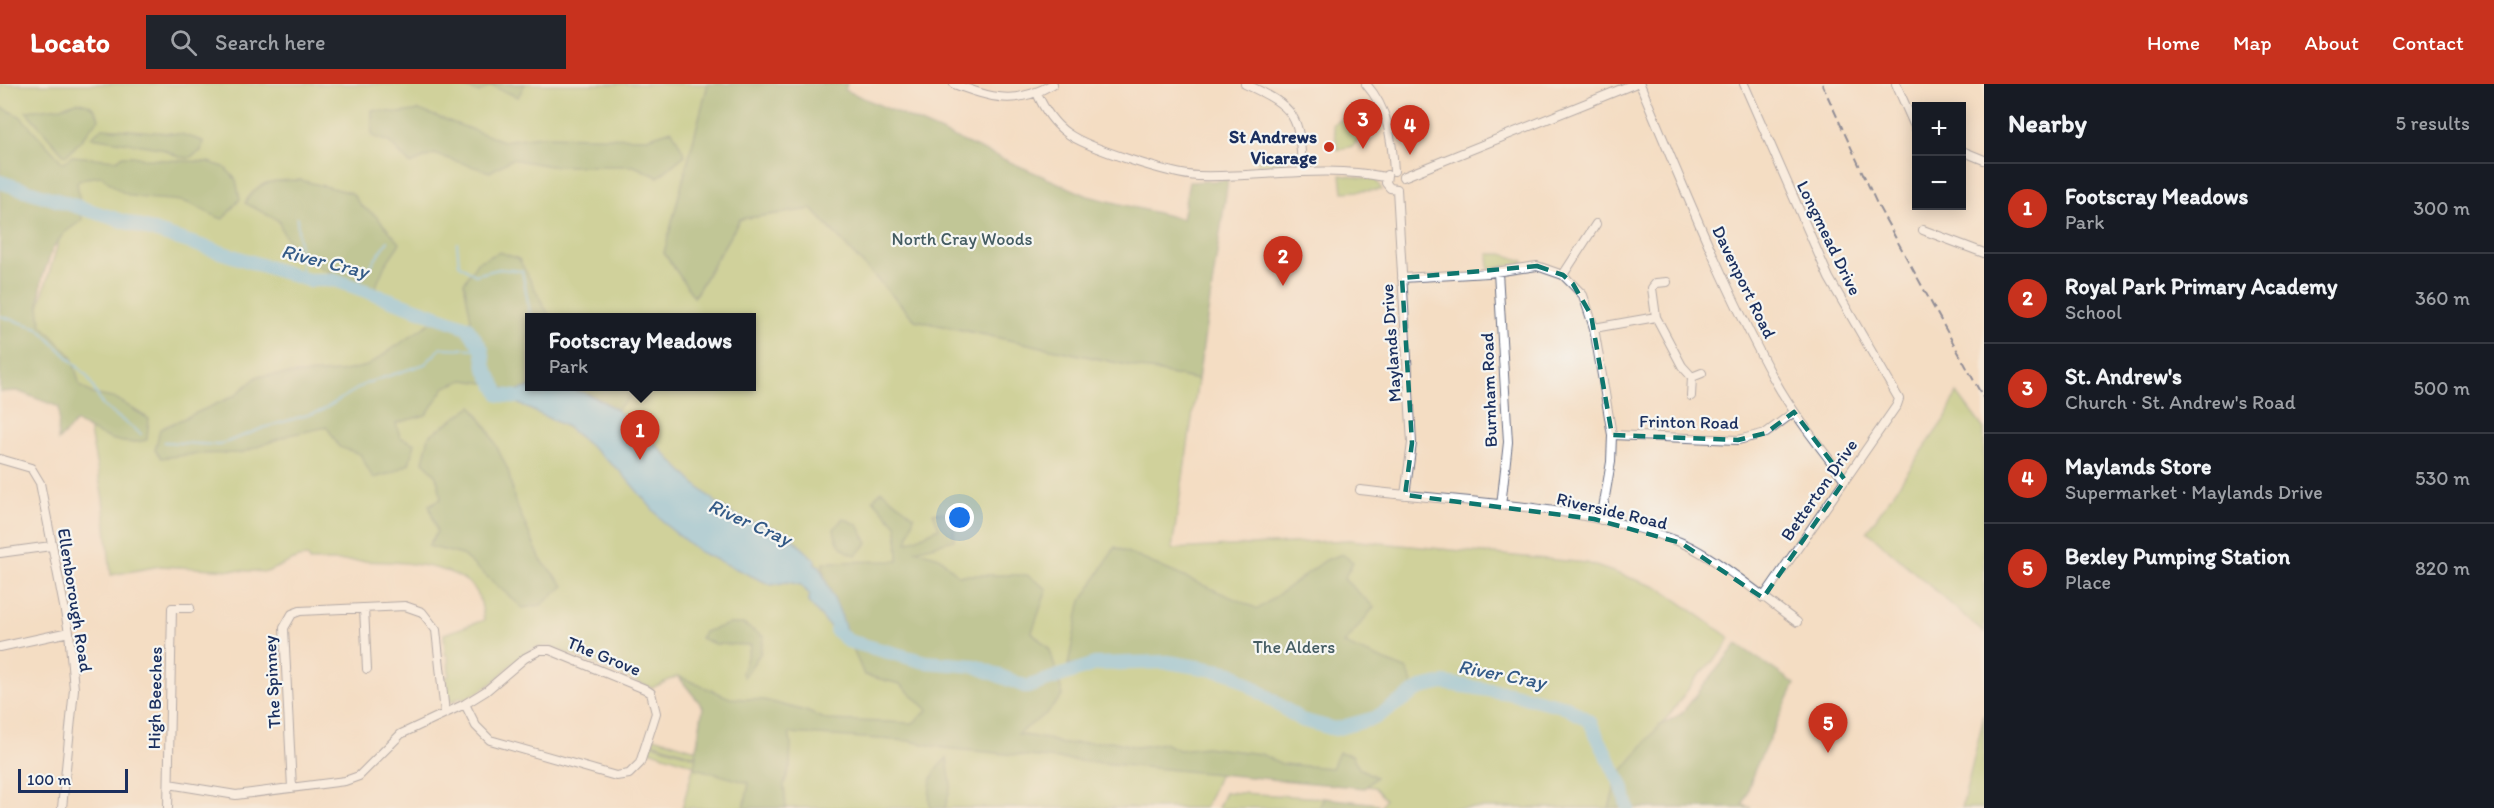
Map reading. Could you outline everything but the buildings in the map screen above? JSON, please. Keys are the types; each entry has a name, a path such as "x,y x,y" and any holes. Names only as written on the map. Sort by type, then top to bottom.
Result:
{"street":[{"path":"954,84 999,98 1037,93 1053,84"},
{"path":"1245,84 1274,97 1293,116 1299,130 1302,171"},
{"path":"1366,84 1384,109 1393,149 1394,171"},
{"path":"1403,177 1634,84"},
{"name":"Davenport Road","path":"1640,84 1710,248 1774,380 1794,412 1845,480"},
{"name":"Longmead Drive","path":"1744,84 1829,278 1899,399"},
{"path":"1896,84 1912,118"},
{"path":"1037,93 1054,122 1081,142 1174,171 1197,176 1336,170 1385,177 1394,171"},
{"path":"1966,153 1984,160"},
{"path":"1394,171 1403,177"},
{"path":"1385,177 1390,188 1397,189 1402,184 1403,177"},
{"name":"Maylands Drive","path":"1397,189 1412,443 1405,495"},
{"path":"1563,275 1596,224"},
{"path":"1923,231 1984,253"},
{"path":"1402,278 1498,272 1537,266 1563,275 1583,295 1594,328 1612,435 1611,462 1601,520"},
{"name":"Burnham Road","path":"1498,272 1508,442 1501,506"},
{"path":"1666,282 1656,283 1652,288 1656,317 1682,366 1692,377 1691,396"},
{"path":"1594,328 1656,317"},
{"path":"1692,377 1702,373"},
{"name":"Betterton Drive","path":"1763,598 1899,399"},
{"name":"Frinton Road","path":"1612,435 1738,440 1766,433 1794,412"},
{"name":"Ellenborough Road","path":"0,459 30,468 40,483 69,632 74,689 62,808"},
{"name":"Riverside Road","path":"1360,490 1601,520 1681,543 1703,554 1797,622"},
{"path":"0,553 51,546"},
{"name":"The Spinney","path":"292,788 284,628 286,620 300,611 405,606 422,612 436,630 445,713"},
{"name":"High Beeches","path":"168,808 172,608 190,608"},
{"path":"364,608 367,669"},
{"path":"0,647 69,632"},
{"name":"The Grove","path":"169,784 236,795 345,782 359,776 401,734 465,704 486,691 532,653 550,650 645,689 651,693 656,713 640,763 628,774 616,776 490,740 481,733 465,704"}],"highlighted area":[{"path":"1537,266 1563,275 1573,284 1591,315 1612,435 1738,440 1766,433 1794,412 1845,480 1763,598 1681,543 1594,519 1405,495 1412,443 1402,278"}],"green space":[{"path":"0,84 708,84 664,253 695,296 740,219 812,209 915,320 1198,380 1172,549 1349,540 1587,563 1660,588 1730,638 1722,652 1696,678 1671,713 1618,776 1609,808 1380,808 1385,799 1374,787 1222,769 1205,808 682,808 694,765 649,750 652,744 695,757 695,753 693,755 652,742 654,737 696,750 703,707 678,676 652,688 550,646 532,649 525,653 492,683 464,700 461,697 452,702 448,699 446,677 449,676 448,656 445,654 444,634 484,620 477,593 472,586 458,576 440,569 395,562 309,561 308,557 298,558 267,572 160,566 111,575 103,499 88,421 24,356 66,217 0,123"},
{"path":"525,84 518,97 491,86 479,93 459,85"},
{"name":"North Cray Woods","path":"708,84 847,84 845,90 1088,196 1182,219 1189,182 1228,180 1198,380 915,320 812,209 740,219 694,297 664,253"},
{"path":"77,102 91,106 99,119 65,156 26,111 61,107"},
{"path":"0,107 20,116 63,163 72,156 116,160 123,156 133,156 147,159 208,162 224,167 236,180 240,199 223,219 186,202 130,196 102,176 77,182 82,220 64,233 53,248 42,278 39,305 41,324 72,357 80,386 93,394 117,399 149,419 147,440 128,442 110,439 76,422 58,441 59,407 17,391 0,392"},
{"path":"372,110 401,113 419,110 503,141 541,136 647,138 672,130 685,155 658,177 634,166 550,166 512,159 490,172 434,154 410,164 389,142 372,136"},
{"path":"1357,111 1363,128 1370,132 1371,138 1369,141 1358,140 1353,146 1338,150 1333,124"},
{"path":"102,128 181,134 203,141 201,151 189,158 179,157 160,148 91,137"},
{"path":"1294,150 1280,165 1258,166 1257,151"},
{"path":"1341,175 1376,180 1382,190 1343,192"},
{"path":"300,180 352,193 361,206 375,215 400,243 385,265 374,291 317,266 293,247 279,221 245,203 256,189 268,182"},
{"path":"500,252 519,259 548,313 525,313 525,389 512,392 498,385 464,380 445,387 426,415 396,423 400,437 415,444 409,464 392,473 373,478 360,454 339,447 327,427 289,435 241,453 195,454 161,458 155,450 160,429 234,396 258,376 339,372 367,366 433,321 464,326 471,319 464,283 477,262"},
{"path":"1488,254 1503,254 1524,261 1524,263 1489,269"},
{"path":"571,391 632,391 632,395 616,410 591,395"},
{"path":"1957,393 1984,429 1984,633 1867,531 1946,417"},
{"path":"472,406 488,429 508,470 515,502 541,560 564,586 541,605 523,608 462,555 428,546 437,532 429,505 441,499 436,478 423,462 429,436"},
{"path":"882,491 914,516 907,543 939,528 933,513 954,512 954,540 916,550 939,557 958,575 1027,575 1047,589 1032,632 1050,650 1063,695 1047,713 1018,734 1062,744 1111,741 1137,747 1164,743 1179,750 1206,747 1261,754 1282,764 1332,768 1339,752 1352,755 1359,768 1376,777 1365,788 943,748 909,741 789,733 790,766 784,785 786,808 744,808 749,783 694,768 703,707 678,676 730,698 764,700 806,711 827,720 913,723 928,710 900,684 864,675 824,579 823,562 898,561 897,526 873,499"},
{"path":"843,518 858,525 868,543 856,555 843,549 836,539 834,529"},
{"name":"The Alders","path":"1115,547 1258,609 1326,560 1342,554 1353,562 1344,579 1374,607 1344,644 1408,670 1413,687 1377,715 1339,725 1296,714 1279,697 1239,673 1160,660 1109,659 1068,665 1080,604"},
{"path":"729,624 743,624 764,637 760,654 744,677 742,673 751,645 715,644 700,638 704,632"},
{"path":"1737,644 1795,684 1755,769 1743,805 1751,808 1609,808 1618,776 1659,726 1681,714"},
{"path":"1984,715 1984,808 1962,808"},
{"path":"947,758 951,785 945,808 930,808 931,780 941,763"},
{"path":"1225,792 1324,798 1319,808 1218,808"},
{"path":"1324,798 1378,804 1376,808 1319,808"}],"water":[{"path":"525,389 525,391 578,391 611,407 646,435 711,499 734,515 777,529 785,543 793,539 815,560 815,564 820,566 840,612 848,641 839,637 808,602 810,595 801,585 788,582 771,585 700,552 667,526 621,472 567,427 500,395"}],"waterway":[{"name":"River Cray","path":"0,182 308,280 335,280 467,327 482,349 485,368 500,395 516,397"},
{"path":"297,218 304,278"},
{"path":"356,287 388,241"},
{"path":"457,243 459,264 475,275 499,269 522,271 530,313"},
{"path":"0,316 38,328 87,376 103,406 141,434"},
{"path":"164,442 219,445 266,427 321,411 367,383 425,364 441,348 482,349"},
{"name":"River Cray","path":"836,630 848,641 925,662 975,666 1027,687 1095,664 1168,662 1232,673 1301,720 1335,729 1375,718 1421,688 1444,683 1509,693 1567,707 1590,722 1622,786 1628,808"}],"railway":[{"path":"1822,84 1877,204 1984,399"}],"place":[{"name":"St Andrews Vicarage","path":"1329,147"},
{"name":"St. Andrew's","path":"1363,149"},
{"name":"Maylands Store","path":"1410,155"},
{"name":"Royal Park Primary Academy","path":"1283,286"},
{"name":"Footscray Meadows","path":"640,460"},
{"name":"Bexley Pumping Station","path":"1828,753"}]}
